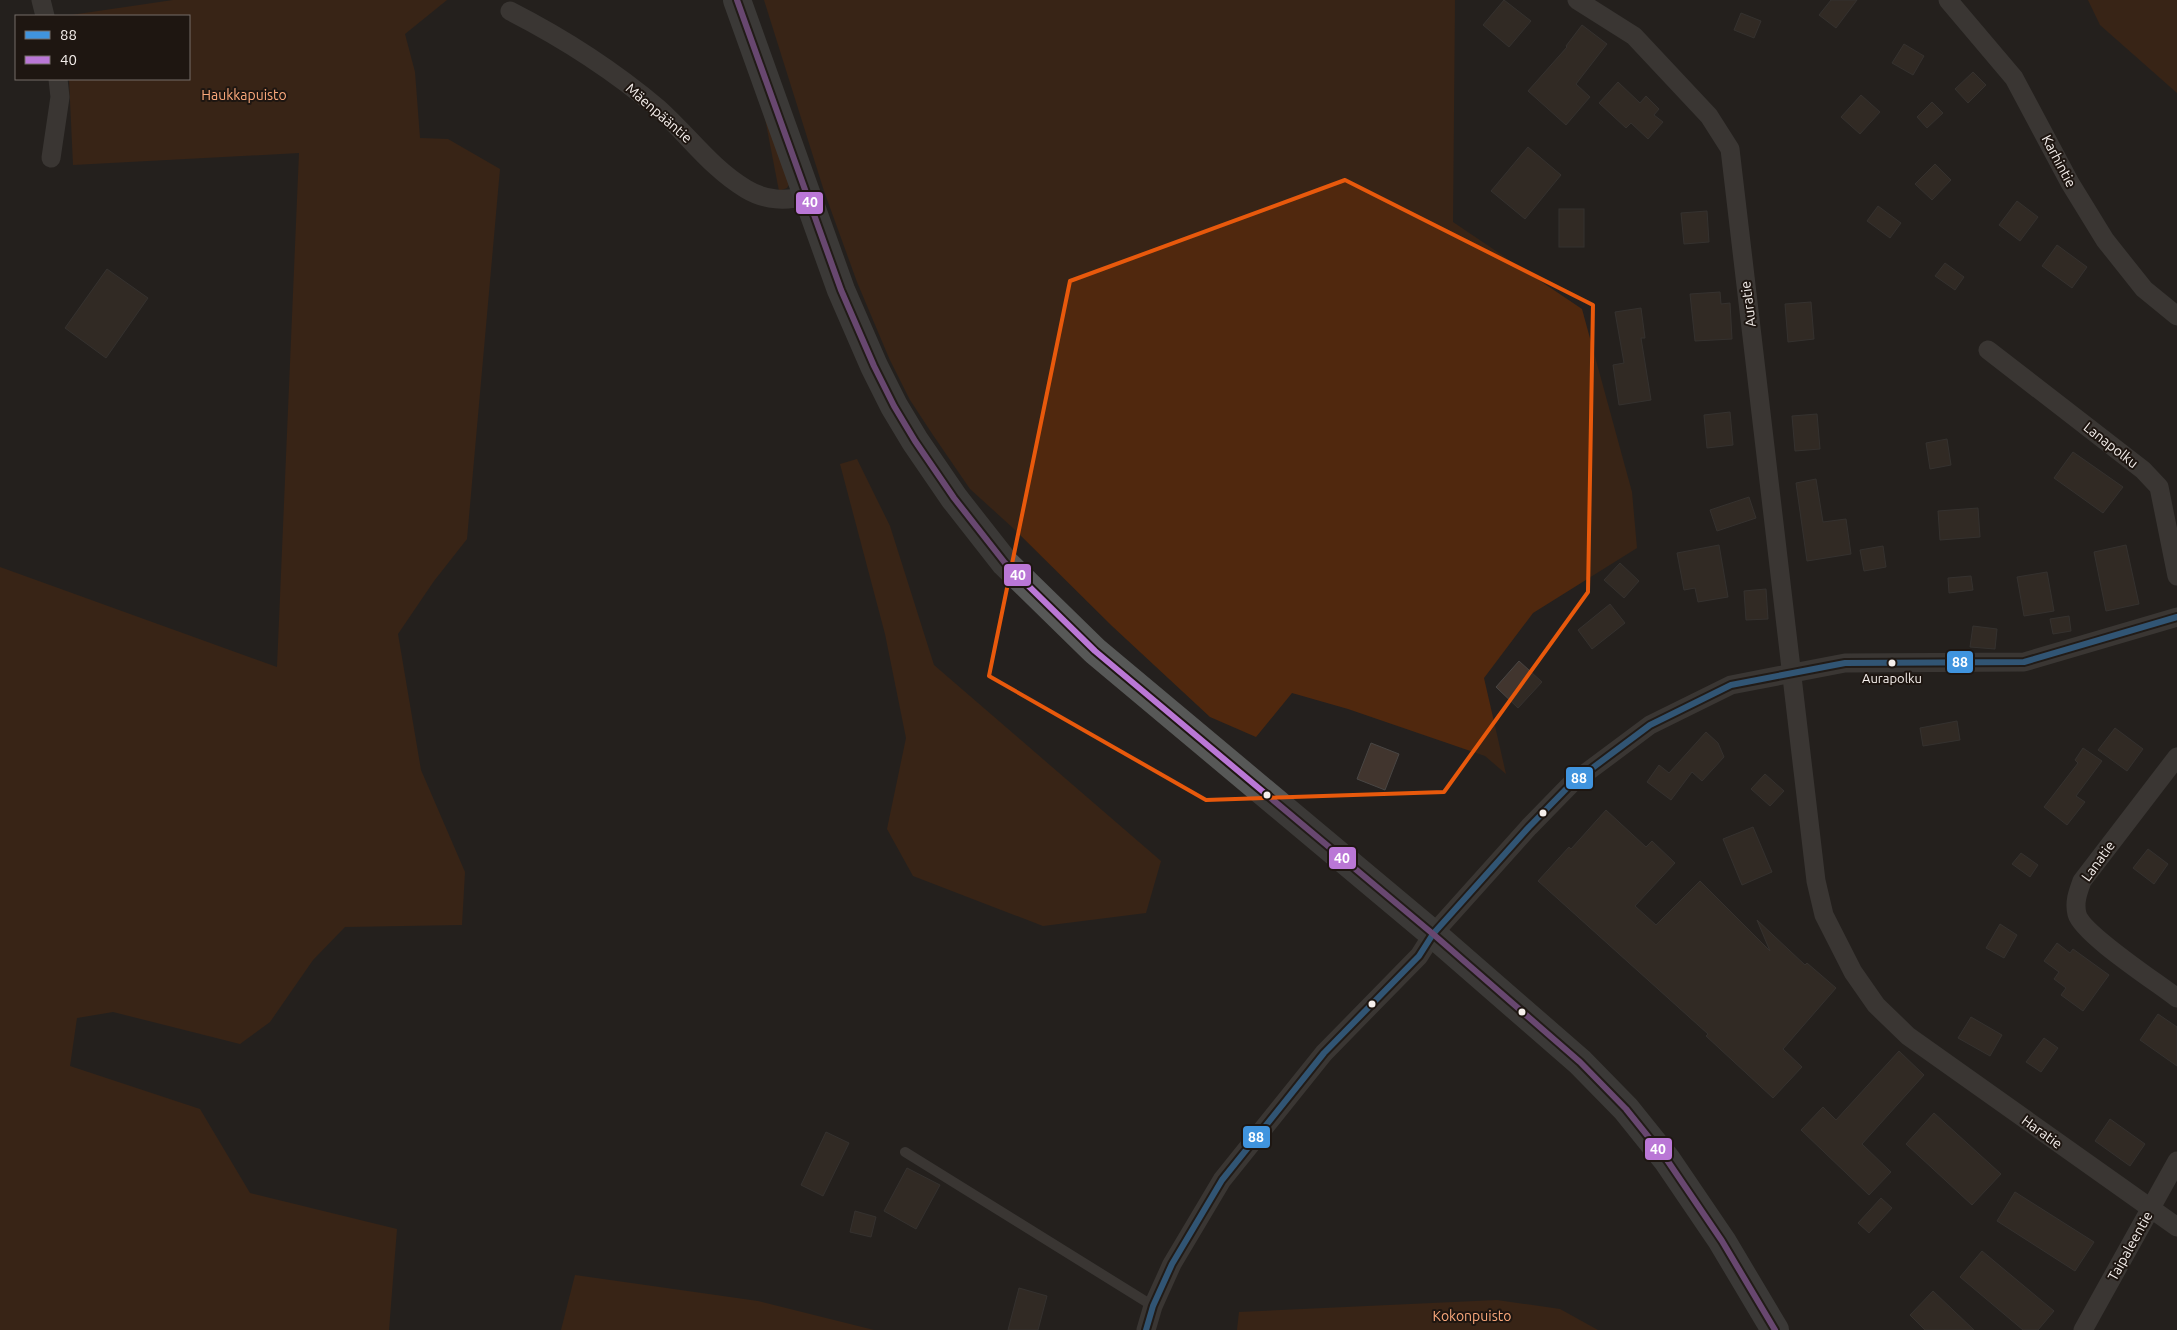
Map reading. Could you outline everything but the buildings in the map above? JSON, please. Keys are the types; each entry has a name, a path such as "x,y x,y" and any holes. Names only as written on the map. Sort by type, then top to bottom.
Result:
{"street":[{"path":"41,0 45,15"},
{"path":"737,0 841,290 874,366 894,406 915,441 954,498 1005,563 1096,651 1433,934 1573,1056 1626,1109 1667,1160 1722,1241 1775,1330"},
{"name":"Auratie","path":"1577,0 1634,36 1709,116 1730,149 1792,673"},
{"name":"Karhintie","path":"1948,0 2014,78 2070,183 2105,240 2144,289 2177,316"},
{"name":"Mäenpääntie","path":"510,11 554,33 620,79 659,110 730,177 746,189 773,200 792,200 808,196"},
{"path":"51,158 60,97 58,80"},
{"name":"Lanapolku","path":"1988,350 2143,470 2159,487 2177,576"},
{"path":"1146,1330 1153,1306 1172,1264 1222,1180 1324,1053 1419,956 1433,934 1529,827 1571,784 1650,725 1731,685 1845,663 2024,662 2177,617"},
{"name":"Haratie","path":"1792,673 1816,881 1824,915 1853,972 1876,1005 1908,1036 2177,1227"},
{"name":"Lanatie","path":"2177,757 2082,881 2076,899 2078,916 2092,934 2177,998"},
{"name":"Taipaleentie","path":"2083,1330 2177,1161"}],"lane":[{"path":"905,1152 1153,1306"}],"highlighted area":[{"path":"1345,180 1593,305 1588,592 1444,792 1206,800 989,676 1070,281"}],"green space":[{"name":"Haukkapuisto","path":"173,0 447,0 405,34 415,72 420,138 448,139 500,169 467,539 434,581 398,634 421,770 465,872 462,925 345,927 313,960 270,1022 240,1044 113,1012 77,1018 70,1066 200,1109 250,1193 397,1229 389,1330 0,1330 0,567 277,667 299,153 73,165 69,80 190,80 190,15 71,15"},
{"path":"764,0 1455,0 1453,222 1582,309 1632,492 1637,548 1533,613 1484,678 1506,774 1485,756 1348,709 1292,693 1256,737 1210,717 1112,626 1013,528 970,489 910,400 889,358 857,282 824,191"},
{"path":"2088,0 2177,0 2177,93 2100,25"},
{"path":"764,113 791,181 787,188 779,191"},
{"path":"857,459 890,526 934,665 1161,861 1146,913 1043,926 913,876 887,829 906,738 885,634 840,464"},
{"path":"575,1275 758,1301 874,1330 561,1330"},
{"name":"Kokonpuisto","path":"1497,1300 1560,1309 1598,1330 1237,1330 1239,1312"}],"transit line":[{"name":"40","path":"737,0 841,290 874,366 894,406 915,441 954,498 1005,563 1095,651 1433,934 1580,1062 1626,1109 1667,1160 1722,1241 1775,1330"},
{"name":"88","path":"1146,1330 1153,1306 1172,1264 1222,1180 1324,1053 1419,956 1433,934 1529,827 1571,784 1650,725 1731,685 1845,663 2024,662 2177,617"}],"place":[{"name":"Aurapolku","path":"1892,663"}]}
